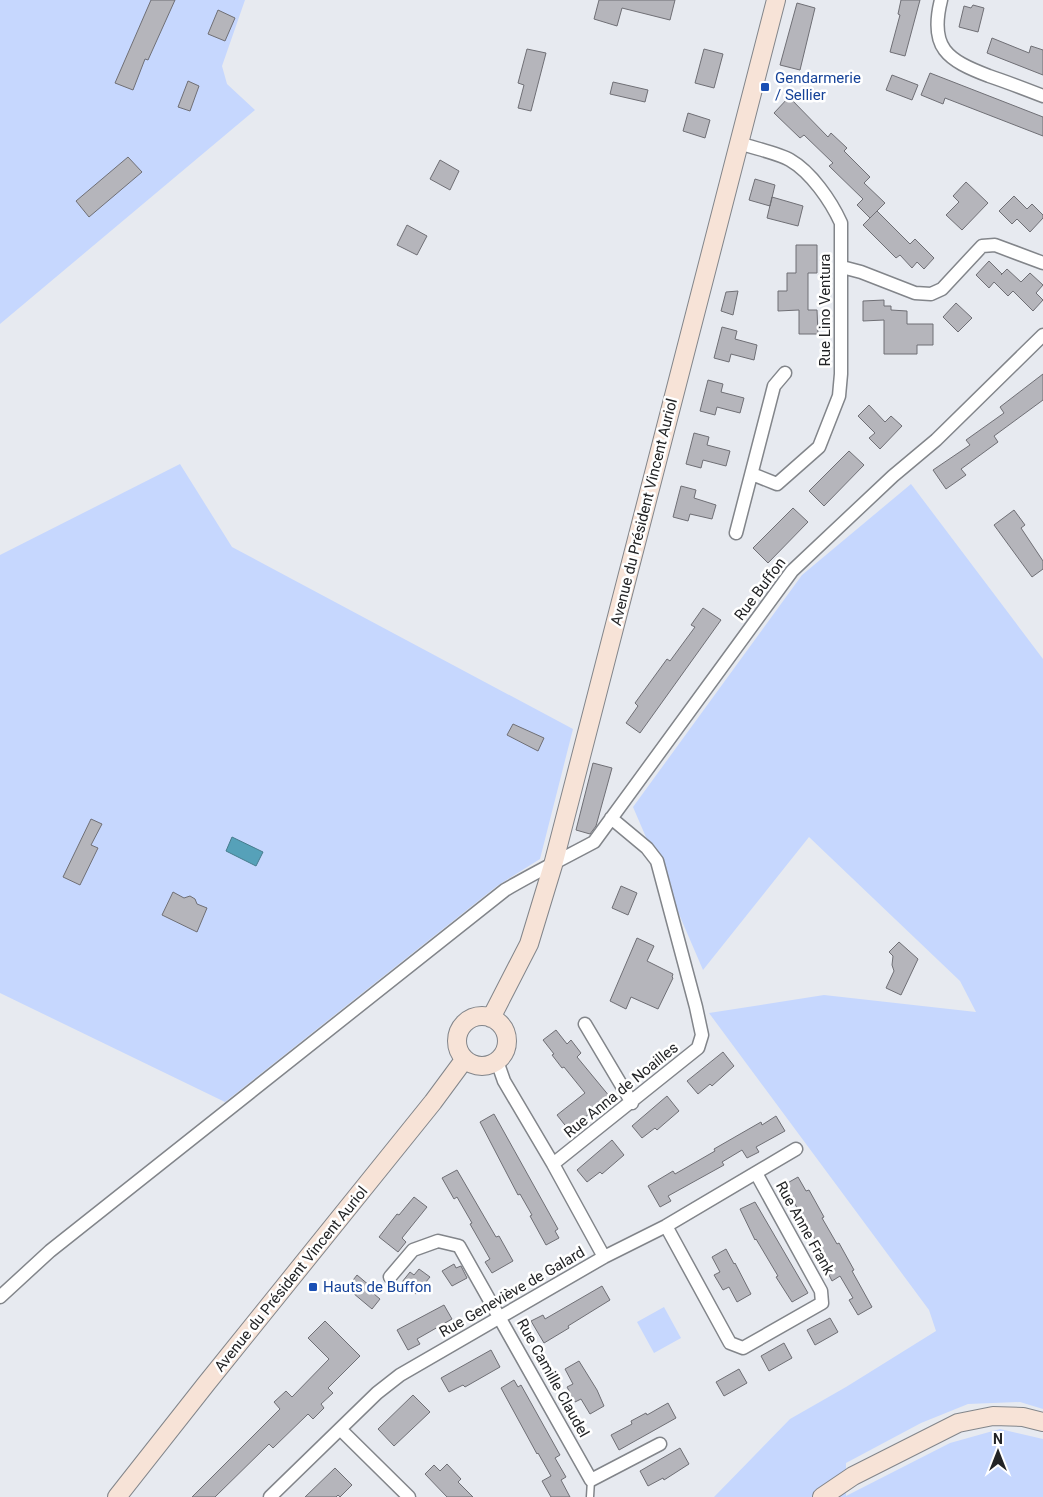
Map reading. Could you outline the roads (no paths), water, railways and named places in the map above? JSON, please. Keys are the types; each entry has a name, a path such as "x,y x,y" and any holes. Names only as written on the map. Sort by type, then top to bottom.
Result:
{"main road":[{"name":"Avenue du Président Vincent Auriol","path":"492,1018 529,944 553,865 776,0"},
{"path":"484,1016 492,1018 503,1027 506,1034 506,1049 497,1062 484,1067 470,1064 464,1060 457,1048 456,1041 460,1027 471,1018 484,1016"},
{"name":"Avenue du Président Vincent Auriol","path":"117,1497 433,1102 464,1060"},
{"path":"822,1497 853,1476 958,1423 993,1416 1023,1417 1043,1422"}],"street":[{"path":"942,0 938,14 937,29 941,44 949,55 963,66 1043,96"},
{"name":"Rue Lino Ventura","path":"739,143 790,159 805,172 834,206 841,223 841,374 839,396 827,429 818,446 777,484 752,474"},
{"path":"842,267 861,272 915,293 931,294 942,288 982,246 995,245 1043,264"},
{"name":"Rue Buffon","path":"0,1296 50,1251 505,890 594,842 792,571 892,476 936,440 1043,335"},
{"path":"736,533 774,386 784,373"},
{"name":"Rue Anna de Noailles","path":"553,1164 632,1103 698,1048 702,1035 657,861 647,848 611,818"},
{"path":"585,1024 632,1103"},
{"path":"497,1062 504,1081 553,1164 604,1257"},
{"name":"Rue Geneviève de Galard","path":"270,1497 377,1393 400,1375 604,1257 666,1226 796,1149"},
{"name":"Rue Anne Frank","path":"666,1226 730,1343 743,1348 822,1303 821,1290 756,1173"},
{"name":"Rue Camille Claudel","path":"390,1278 413,1250 438,1241 459,1246 591,1480"},
{"path":"340,1428 409,1497"},
{"path":"591,1480 660,1444"}],"lane":[{"path":"590,1497 591,1480"}],"place":[{"name":"Gendarmerie / Sellier","path":"765,87"},
{"name":"Hauts de Buffon","path":"313,1287"}]}
